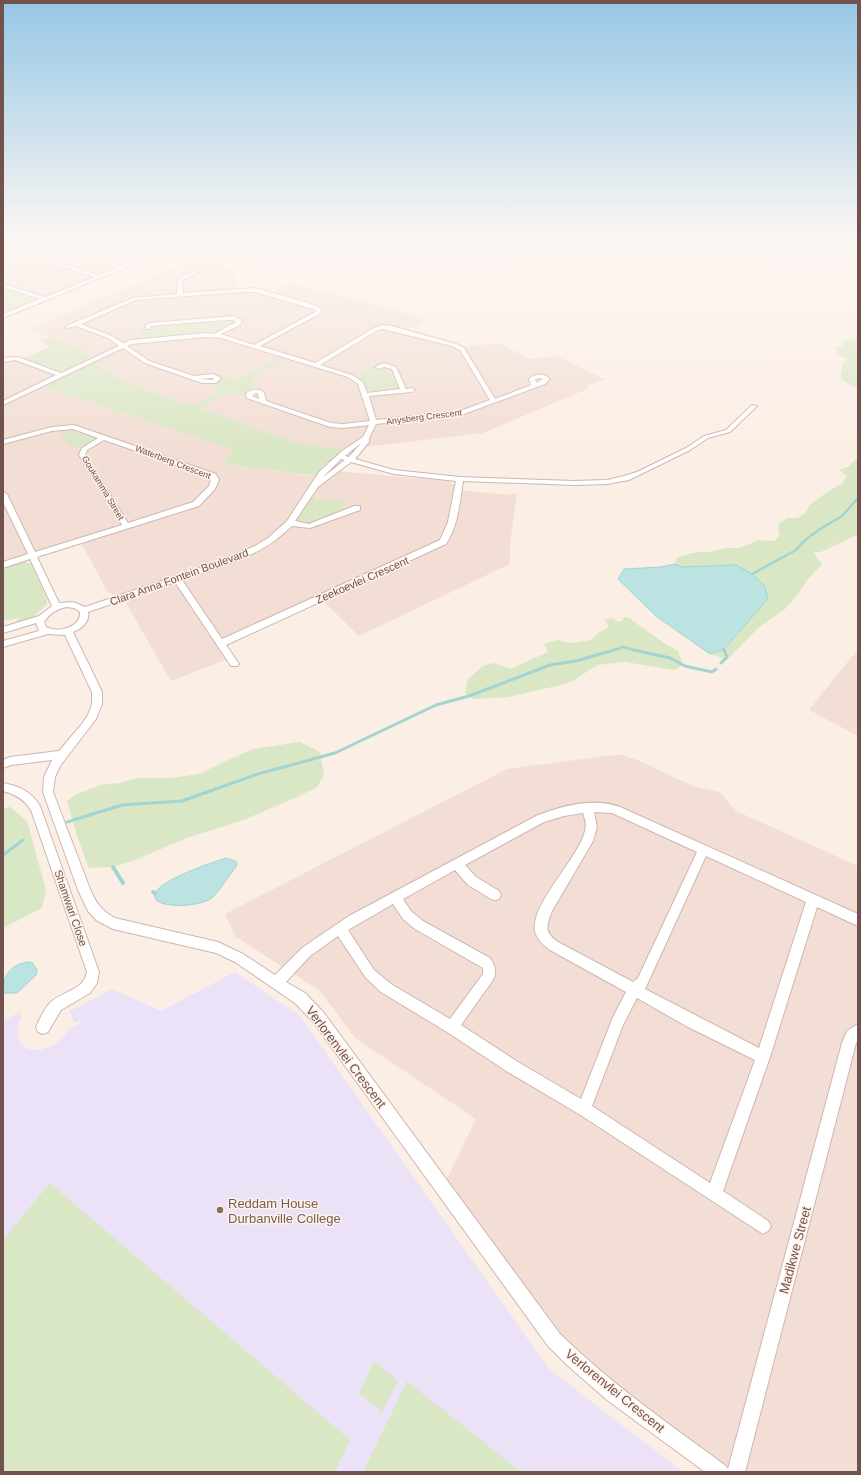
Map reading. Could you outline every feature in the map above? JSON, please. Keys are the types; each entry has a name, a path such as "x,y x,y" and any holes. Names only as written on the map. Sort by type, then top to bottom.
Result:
{"street":[{"path":"3,316 21,309"},
{"path":"68,327 112,309"},
{"path":"256,346 317,313 319,309"},
{"path":"165,323 227,318 234,318 239,321 238,324 216,335"},
{"path":"77,324 100,331 147,362 194,378"},
{"path":"316,365 376,329 386,327 392,328 454,345 462,349 493,401"},
{"path":"3,403 123,345 144,340 216,335 256,346 357,379 361,383 371,410 372,423"},
{"path":"3,360 16,358 62,375"},
{"path":"396,371 404,391"},
{"name":"Anysberg Crescent","path":"263,401 338,426 458,414 534,386"},
{"path":"365,395 412,390"},
{"path":"341,457 394,472 460,479 574,483 607,482 626,478 639,473 688,449 706,437 728,431 754,406"},
{"name":"Clara Anna Fontein Boulevard","path":"315,486 350,460 364,445 372,423"},
{"name":"Waterberg Crescent","path":"3,442 64,426 79,428 213,476 215,480 212,487 196,504 3,565"},
{"name":"Goukamma Street","path":"104,437 84,449 82,455 126,526"},
{"name":"Clara Anna Fontein Boulevard","path":"84,610 229,560 258,548 271,540 290,523 323,472 359,441 366,438"},
{"name":"Zeekoevlei Crescent","path":"220,644 443,542 448,534 460,479"},
{"path":"3,494 57,606"},
{"path":"290,523 310,526 357,508"},
{"path":"178,578 234,664"},
{"path":"3,630 41,618 47,611 57,606 73,605 84,610 85,617 81,623 68,631 56,633 46,632 3,644"},
{"path":"41,618 40,626 46,632"},
{"name":"Verlorenvlei Crescent","path":"68,631 97,692 98,701 92,715 61,755 49,775 48,792 84,890 96,912 106,920 113,923 218,948 239,958 300,998 319,1018 554,1340 571,1358 617,1396 720,1472"},
{"path":"5,762 61,755"},
{"name":"Shamwari Close","path":"3,787 25,794 34,805 93,972 89,985 81,992 57,1004 43,1027"},
{"path":"277,982 306,952 340,928 395,897 540,819 550,815 588,809 610,808 858,920"},
{"path":"588,809 591,831 548,908 541,924 541,929 547,941 634,990 763,1057"},
{"path":"584,1109 596,1074 626,1004 634,990 642,982 703,850"},
{"path":"457,864 472,881 495,895"},
{"path":"395,897 407,915 419,925 486,962 489,967 489,976 452,1027"},
{"path":"714,1194 763,1057 813,900"},
{"path":"340,928 370,974 386,988 584,1109 763,1226"},
{"name":"Madikwe Street","path":"736,1472 849,1043 852,1036 858,1031"}],"shaded area":[{"path":"77,309 388,309 426,319 407,331 461,347 499,343 530,359 556,356 605,379 587,386 587,389 483,433 347,449 303,445 200,408 226,393 237,396 255,389 256,386 250,379 286,358 280,356 237,380 221,375 219,376 220,378 215,382 207,385 220,390 193,406 117,379 79,347 28,330"},
{"path":"3,357 12,358 62,375 43,386 233,450 222,464 319,477 316,482 336,471 447,481 452,484 459,485 457,490 511,495 512,493 517,494 510,543 510,564 359,636 321,599 221,644 230,658 171,681 123,598 108,592 80,541 3,565"},
{"path":"858,649 858,736 809,710"},
{"path":"622,755 637,760 695,787 720,792 736,811 858,866 858,1472 718,1472 581,1368 442,1189 476,1119 355,1038 320,991 236,937 225,914 507,769"},
{"name":"Reddam House Durbanville College","path":"235,972 300,1016 549,1369 683,1472 3,1472 3,1021 20,1012 21,1017 17,1030 19,1041 27,1049 40,1050 54,1045 69,1029 80,1023 80,1020 74,1023 70,1011 112,989 161,1011"}],"green space":[{"path":"3,309 16,309 3,315"},
{"path":"234,319 237,322 214,334 141,340 140,328 144,327 147,330 154,330 168,324"},
{"path":"858,336 858,389 841,379 841,371 843,369 842,366 844,362 848,360 838,354 835,347 842,347 845,339 853,340"},
{"path":"50,337 79,347 92,358 66,370 57,371 22,359 49,347 41,341"},
{"path":"280,356 286,358 251,379 256,386 255,389 246,392 244,396 226,393 200,408 303,445 347,449 334,461 328,462 321,468 317,476 222,464 233,450 43,386 94,361 117,379 193,406 220,390 207,385 215,382 220,378 219,376 221,375 237,380"},
{"path":"372,365 375,366 375,368 394,373 399,388 397,390 374,393 367,391 363,381 357,376"},
{"path":"73,428 96,437 96,439 82,446 77,447 70,445 58,429"},
{"path":"858,457 858,534 821,552 813,552 822,564 808,579 799,593 785,609 758,628 727,660 710,654 724,649 768,599 765,586 736,565 683,568 675,564 677,558 700,552 709,552 727,548 739,548 758,540 774,541 780,535 778,532 779,523 788,518 797,518 804,514 810,505 827,492 843,483 847,476 839,470 848,467"},
{"path":"310,499 347,502 342,506 340,512 311,524 297,522 297,519"},
{"path":"24,561 31,564 47,599 47,604 33,617 15,623 19,618 3,621 3,567"},
{"path":"624,617 629,618 678,651 683,665 674,670 625,662 597,665 574,680 561,685 508,697 473,699 465,693 468,679 483,666 494,663 510,669 548,652 544,644 557,640 572,643 591,640 597,634 609,627 605,620 612,618 617,621 621,621"},
{"path":"300,742 320,752 324,775 317,787 246,819 187,838 135,860 113,867 89,868 77,836 67,801 75,795 100,785 119,783 138,778 170,778 199,774 253,749"},
{"path":"10,807 27,821 46,890 42,908 3,928 3,808"},
{"path":"50,1183 350,1440 335,1472 3,1472 3,1240"},
{"path":"374,1361 398,1381 382,1412 359,1393"},
{"path":"407,1381 521,1472 363,1472"}],"water":[{"path":"675,564 683,567 736,565 752,574 765,586 768,599 724,649 710,654 656,616 618,579 624,569 661,567"},
{"path":"226,858 237,862 236,867 216,894 208,900 201,903 185,905 168,905 156,900 154,895 158,889 175,878"},
{"path":"28,962 33,963 37,970 36,975 17,993 3,993 4,981 12,968"}],"waterway":[{"path":"752,574 796,550 804,541 820,529 842,516 858,498"},
{"path":"614,650 623,647 636,650"},
{"path":"67,822 122,805 182,801 258,774 335,753 436,705 469,696 550,665 576,661 614,650"},
{"path":"636,650 670,658 685,666 712,672 716,669"},
{"path":"721,663 727,657 724,650"},
{"path":"3,855 23,840"},
{"path":"113,867 123,883"}],"place":[{"name":"Reddam House Durbanville College","path":"220,1210"}]}
